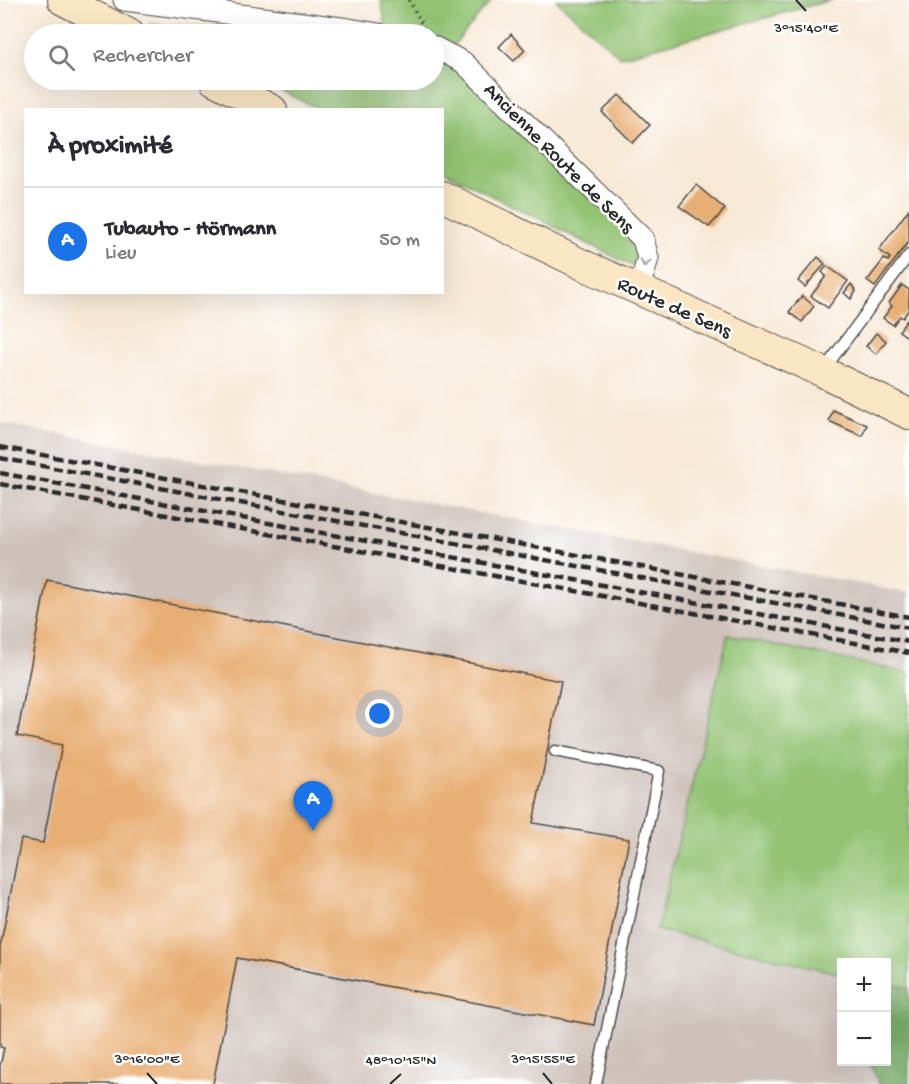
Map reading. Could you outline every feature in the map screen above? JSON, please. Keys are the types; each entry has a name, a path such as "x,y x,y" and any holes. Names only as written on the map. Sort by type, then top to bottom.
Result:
{"main road":[{"path":"75,6 110,24"},
{"path":"233,90 268,108"},
{"name":"Route de Sens","path":"444,197 909,414"}],"street":[{"path":"75,6 116,0"},
{"path":"124,0 313,24"},
{"name":"Ancienne Route de Sens","path":"444,52 463,62 643,239 648,258 639,289"}],"lane":[{"path":"823,372 909,255"},
{"path":"555,751 659,771 596,1084"}],"path":[{"path":"409,0 422,24"}],"shaded area":[{"path":"0,423 909,593 909,673 728,635 658,929 837,973 837,1066 872,1066 879,1084 0,1084"}],"green space":[{"path":"381,0 492,0 453,46 644,246 632,266 444,172 444,108 317,108 280,90 444,90 444,24 385,24"},
{"path":"556,0 832,0 620,57"},
{"path":"728,635 909,673 909,988 891,984 891,958 837,958 837,973 657,930"},
{"path":"891,984 909,988 909,1084 879,1084 872,1066 891,1066"}],"building":[{"path":"511,34 525,50 514,61 499,47"},
{"path":"619,95 650,125 633,143 602,112"},
{"path":"696,185 725,209 709,227 679,206"},
{"path":"909,209 909,241 875,287 867,281 884,259 888,261 890,258 879,250"},
{"path":"818,257 825,264 805,287 798,281"},
{"path":"827,266 848,281 828,308 811,296 826,276 822,272"},
{"path":"851,284 856,291 851,299 844,293"},
{"path":"902,285 909,290 909,309 903,318 900,316 893,325 883,318 892,306 889,303"},
{"path":"802,296 814,306 802,322 789,312"},
{"path":"909,317 909,338 899,331"},
{"path":"876,333 886,341 876,354 866,346"},
{"path":"833,410 867,425 862,436 829,421"},
{"path":"47,580 561,681 533,823 629,839 594,1025 237,958 213,1084 0,1084 0,1066 4,1048 0,1047 0,948 21,839 43,843 62,745 17,736"}],"railway":[{"path":"0,447 909,617"},
{"path":"0,458 909,628"},
{"path":"0,473 909,642"},
{"path":"0,484 909,653"}],"place":[{"name":"Tubauto - Hörmann","path":"313,831"}]}
